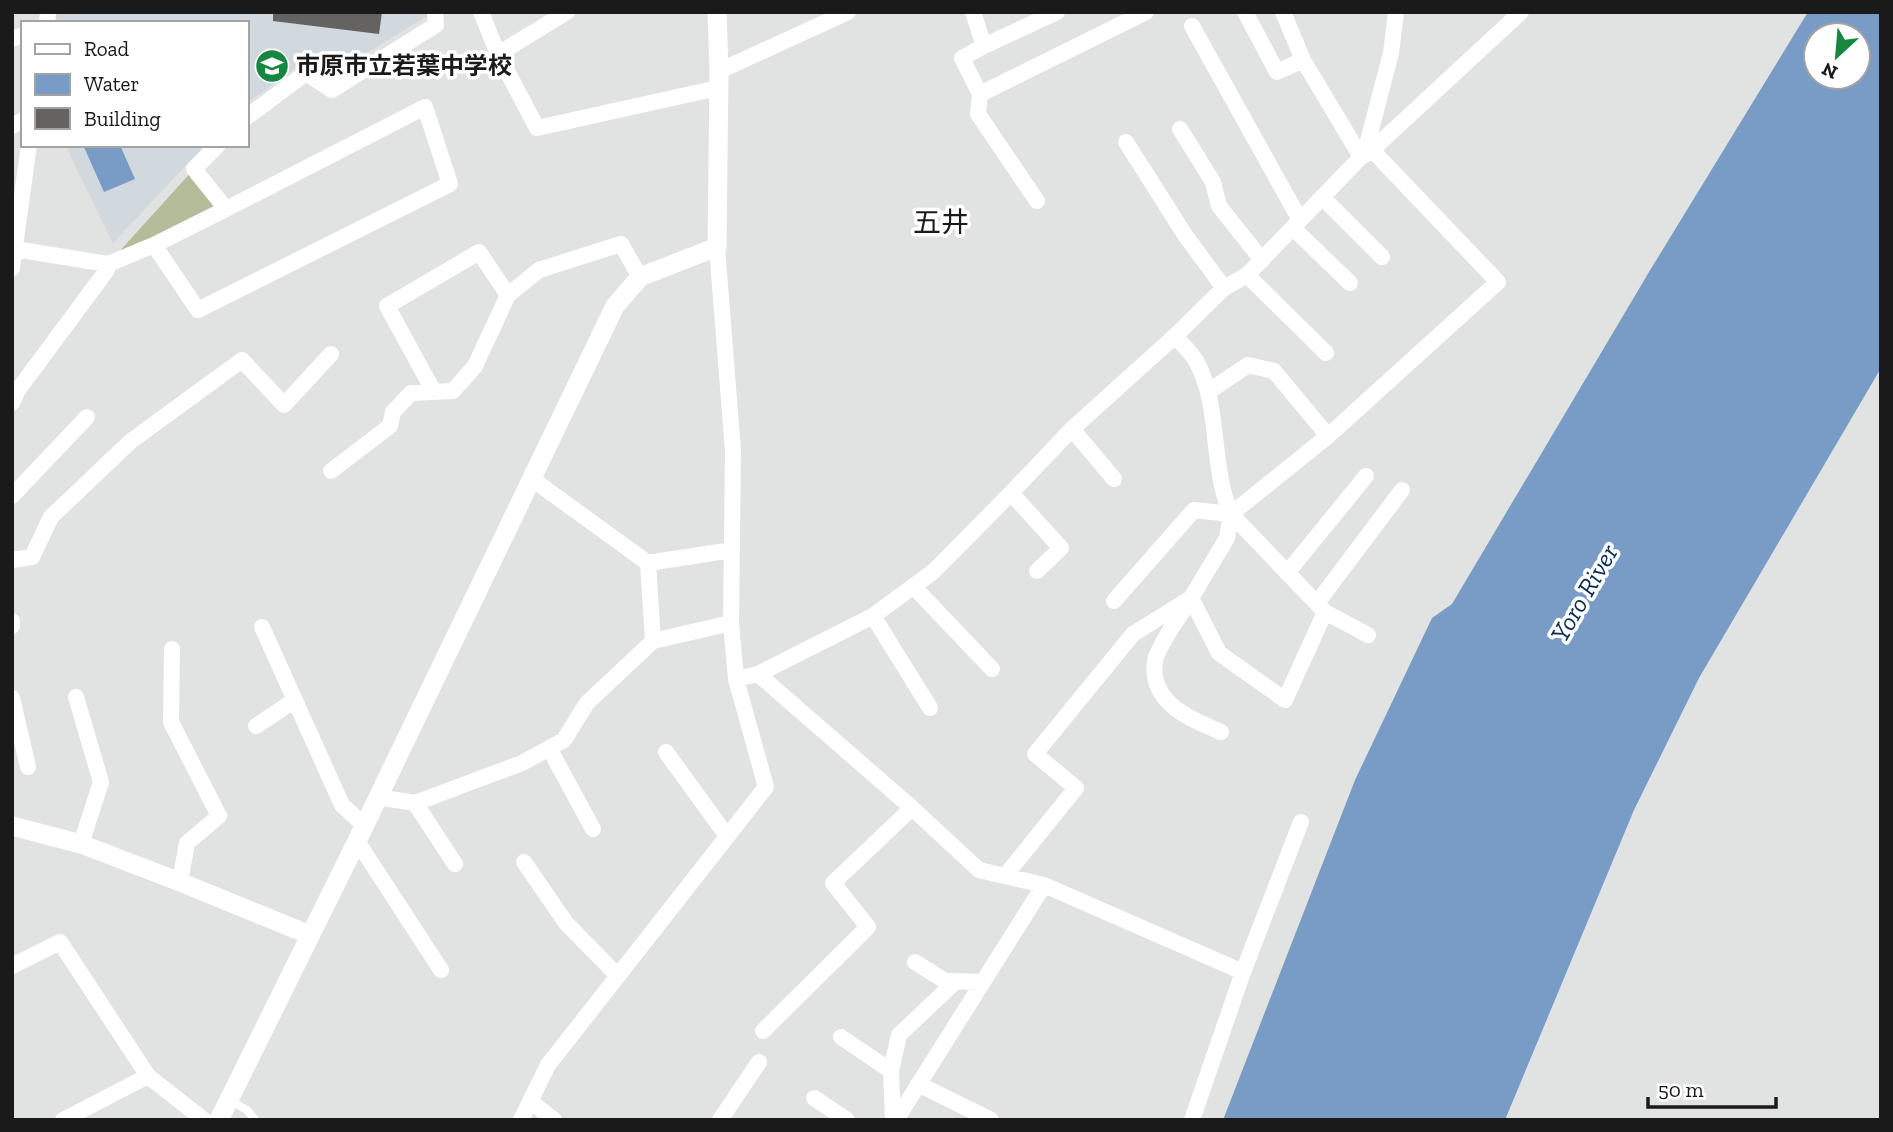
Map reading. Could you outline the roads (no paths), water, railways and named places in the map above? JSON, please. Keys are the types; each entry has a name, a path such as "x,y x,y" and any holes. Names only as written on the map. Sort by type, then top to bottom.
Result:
{"street":[{"path":"248,116 306,73 332,90 436,25 435,12"},
{"path":"481,12 498,54 537,128 718,79 848,12"},
{"path":"498,54 567,12"},
{"path":"521,1120 548,1065 766,787 736,679 732,623 733,451 717,247 716,12"},
{"path":"973,12 984,46"},
{"path":"980,94 1146,12"},
{"path":"1245,12 1277,72 1303,60"},
{"path":"1220,732 1198,722 1164,700 1155,681 1155,659 1227,538 1231,514 1328,436 1498,282 1366,153 1303,60 1283,12"},
{"path":"1366,153 1391,53 1396,12"},
{"path":"736,679 758,674 873,616 934,571 1072,429 1224,289 1247,275 1366,153 1521,12"},
{"path":"1037,201 978,114 980,94 962,58 1055,13"},
{"path":"1192,26 1296,224 1350,283"},
{"path":"15,249 108,264 154,245 425,107 450,184 198,310 154,245"},
{"path":"1180,129 1213,182 1219,206 1262,260"},
{"path":"1126,142 1185,235 1224,289"},
{"path":"12,268 29,147"},
{"path":"216,147 194,169 226,209"},
{"path":"1322,197 1382,257"},
{"path":"331,471 390,426 393,412 411,393 453,391 475,366 508,295 540,270 621,243 640,277"},
{"path":"219,1120 361,833 615,306 640,277 717,247"},
{"path":"434,392 387,306 479,252 508,295"},
{"path":"12,403 18,390 107,270 108,264"},
{"path":"1247,275 1326,353"},
{"path":"1175,336 1196,360 1208,392 1223,496 1231,514 1321,607 1368,635"},
{"path":"12,560 32,556 51,517 131,440 242,360 284,405 331,354"},
{"path":"1208,392 1248,365 1274,371 1328,436"},
{"path":"12,496 87,417"},
{"path":"1072,429 1114,479"},
{"path":"1287,573 1366,477"},
{"path":"532,479 648,563 732,550"},
{"path":"1191,598 1219,653 1285,700 1321,607 1402,491"},
{"path":"1012,493 1061,548 1037,571"},
{"path":"1114,601 1194,510 1231,514"},
{"path":"648,563 653,641"},
{"path":"913,586 992,669"},
{"path":"1005,876 1076,788 1035,754 1133,634 1191,598"},
{"path":"873,616 930,708"},
{"path":"12,621 12,626"},
{"path":"377,797 415,803 522,764 564,740 587,703 653,641 732,623"},
{"path":"262,627 342,805 441,970"},
{"path":"172,649 171,722 219,816 187,843 180,881"},
{"path":"758,674 979,870 1044,886 1243,972"},
{"path":"76,697 101,782 81,844"},
{"path":"12,698 28,767"},
{"path":"256,726 295,700"},
{"path":"549,748 593,829"},
{"path":"666,752 727,836"},
{"path":"415,803 455,864"},
{"path":"763,1031 868,927 833,883 912,808"},
{"path":"1192,1120 1243,972 1301,822"},
{"path":"12,826 81,844 180,881 310,935"},
{"path":"524,862 566,923 618,976"},
{"path":"894,1120 1044,886"},
{"path":"12,965 60,942 148,1076 204,1120"},
{"path":"915,962 945,981 983,982"},
{"path":"894,1120 891,1070 899,1035 956,981"},
{"path":"841,1037 891,1070"},
{"path":"720,1120 759,1062"},
{"path":"63,1120 148,1076"},
{"path":"918,1084 990,1120"},
{"path":"814,1098 847,1120"},
{"path":"530,1101 554,1120"}],"lane":[{"path":"229,1100 247,1110 255,1120"}],"water":[{"name":"Yoro River","path":"1808,12 1881,12 1881,368 1699,678 1634,810 1505,1120 1223,1120 1355,780 1432,618 1452,604 1649,272 1802,22 1802,91 1872,91 1872,21 1802,21"},
{"path":"84,147 121,147 135,179 104,192"}],"place":[{"name":"市原市立若葉中学校","path":"272,66"}],"district":[{"name":"五井","path":"941,222"}]}
